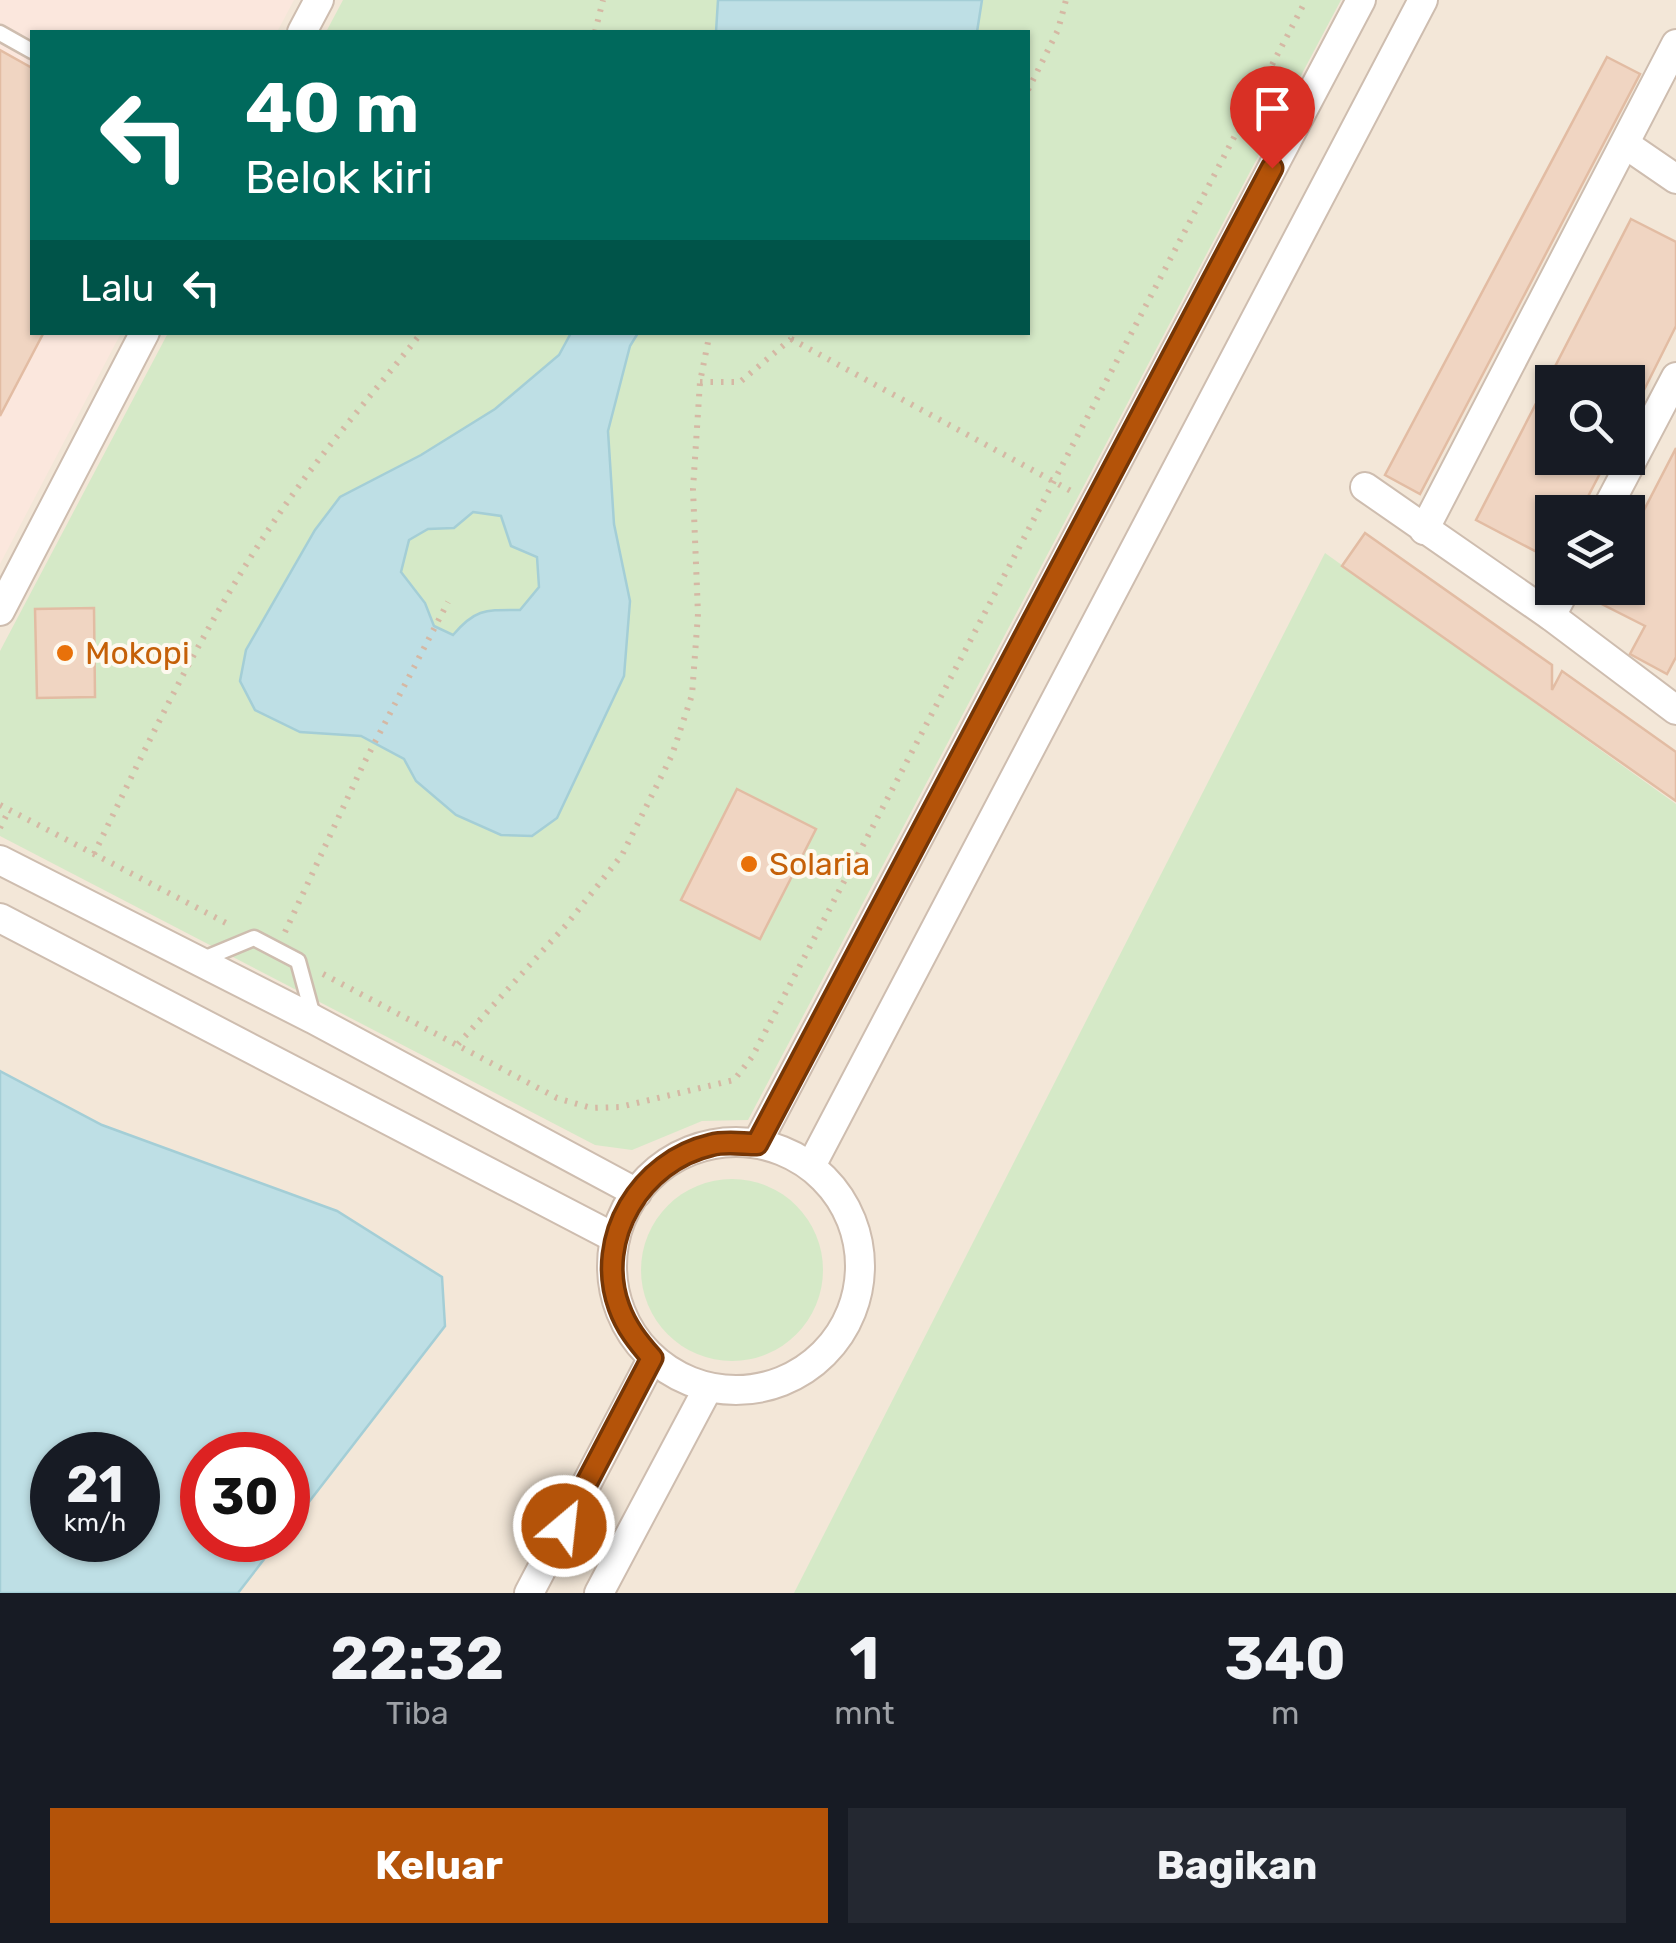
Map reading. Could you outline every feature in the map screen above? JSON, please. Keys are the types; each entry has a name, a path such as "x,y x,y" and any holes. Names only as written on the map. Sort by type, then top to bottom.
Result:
{"street":[{"path":"303,30 319,0"},
{"path":"757,1144 1360,0"},
{"path":"810,1166 1423,0"},
{"path":"1424,530 1676,44"},
{"path":"1624,144 1676,179"},
{"path":"0,610 143,335"},
{"path":"1615,495 1676,377"},
{"path":"1365,487 1672,698"},
{"path":"1551,616 1557,605"},
{"path":"0,860 314,1019 636,1193"},
{"path":"0,918 616,1238"},
{"path":"712,1144 757,1144 785,1151 810,1166 833,1188 850,1214 858,1244 860,1275 854,1306 840,1333 820,1357 796,1375 768,1386 738,1391 708,1388 679,1376 652,1358 631,1333 618,1304 612,1271 616,1238 636,1193 670,1161 712,1144"},
{"path":"529,1593 652,1358"},
{"path":"600,1593 708,1388"}],"lane":[{"path":"0,34 30,51"},
{"path":"200,960 254,938 298,961 314,1019"}],"path":[{"path":"596,30 603,0"},
{"path":"1030,86 1058,30 1066,0"},
{"path":"298,961 557,1098 591,1108 620,1107 734,1080 752,1057 1306,0"},
{"path":"94,854 165,708 234,586 306,477 420,335"},
{"path":"458,1044 622,855 672,756 692,695 698,614 693,489 700,382 709,335"},
{"path":"700,382 740,382 791,336 1094,504"},
{"path":"277,950 362,765 448,602"},
{"path":"0,805 254,938"},
{"path":"0,828 9,810"}],"shaded area":[{"path":"0,0 1676,0 1676,1593 0,1593"},
{"path":"0,0 294,0 278,30 30,30 30,335 120,335 0,564"}],"green space":[{"path":"343,0 1341,0 748,1120 702,1121 632,1150 595,1145 0,836 0,651 167,335 1030,335 1030,30 327,30"},
{"path":"1325,553 1676,804 1676,1593 794,1593"},
{"path":"732,1179 767,1186 797,1205 816,1235 823,1270 816,1305 797,1335 767,1354 732,1361 697,1354 667,1335 648,1305 641,1270 648,1235 667,1205 697,1186"}],"water":[{"path":"718,0 982,0 977,30 716,30"},
{"path":"570,335 637,335 630,346 608,431 614,524 630,601 624,676 557,818 532,836 501,835 456,815 416,781 404,759 361,736 300,732 255,710 240,681 246,650 315,530 340,497 421,455 495,409 559,355","holes":["473,512 501,516 511,546 537,557 539,587 520,610 482,612 453,635 434,626 425,603 401,572 409,540 428,529 454,528"]},
{"path":"0,1071 102,1125 337,1211 442,1277 445,1326 310,1501 310,1432 180,1432 180,1562 262,1562 238,1593 0,1593"}],"building":[{"path":"0,50 30,67 30,335 42,335 0,416"},
{"path":"1607,57 1640,74 1420,494 1385,475"},
{"path":"1631,219 1676,242 1676,326 1645,388 1645,365 1556,365"},
{"path":"1535,405 1535,475 1599,475 1589,495 1535,495 1535,551 1476,520"},
{"path":"1676,448 1676,657 1667,674 1630,654 1645,626 1604,605 1645,605 1645,508"},
{"path":"1365,533 1552,665 1552,690 1562,671 1676,752 1676,801 1342,566"},
{"name":"Mokopi","path":"94,608 95,697 37,698 35,609"},
{"name":"Solaria","path":"737,789 816,829 760,939 681,900"}],"place":[{"name":"Mokopi","path":"65,653"},
{"name":"Solaria","path":"749,864"}],"route":[{"path":"564,1526 652,1358 631,1333 618,1304 612,1271 624,1214 636,1193 670,1161 712,1144 757,1144 1272,168"}]}
